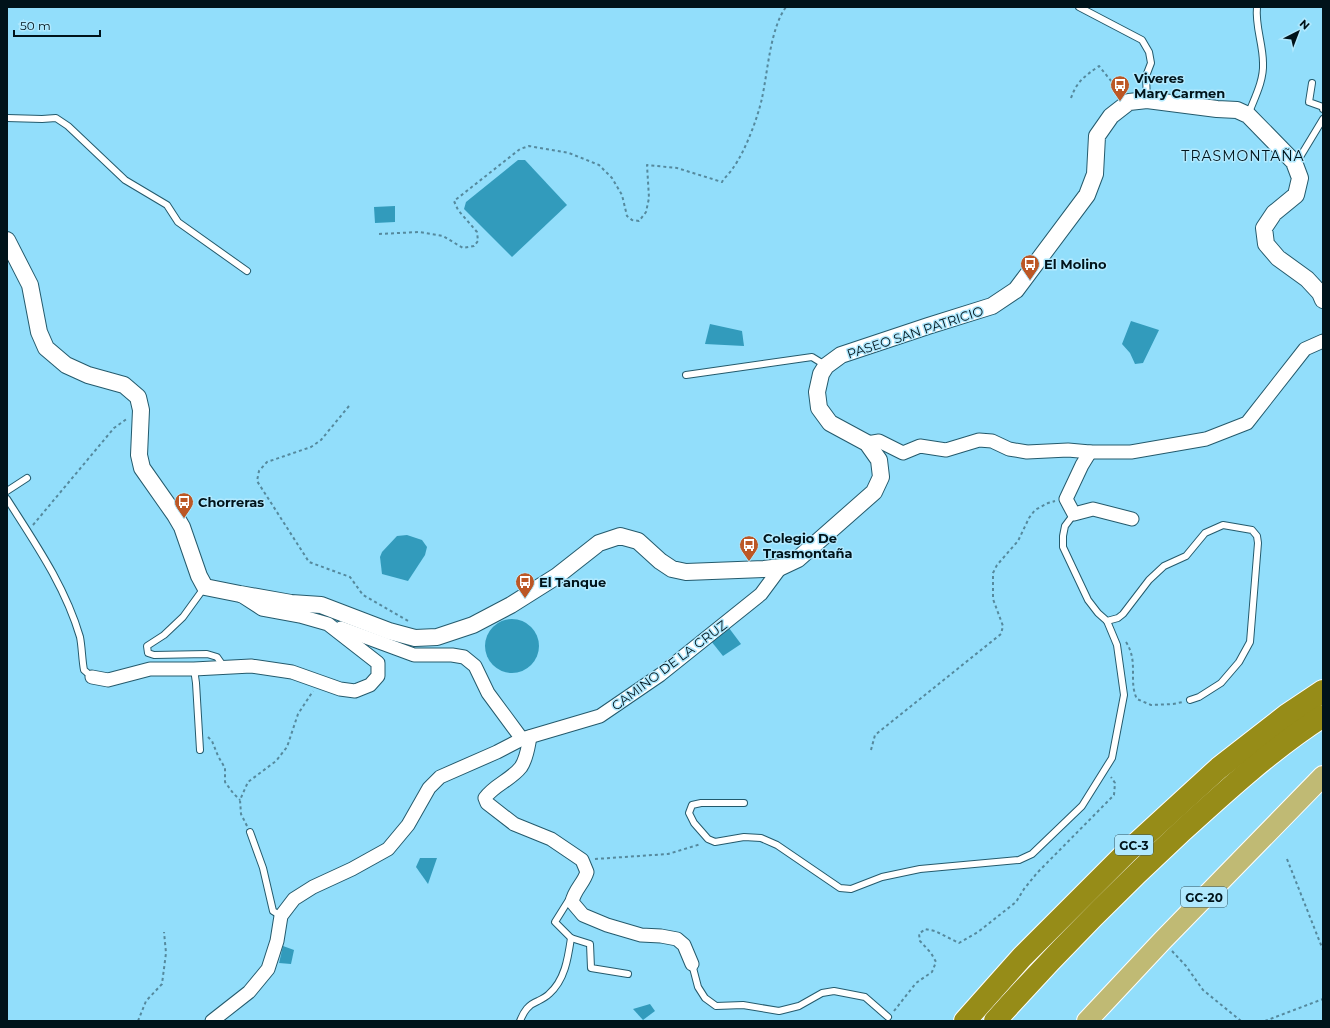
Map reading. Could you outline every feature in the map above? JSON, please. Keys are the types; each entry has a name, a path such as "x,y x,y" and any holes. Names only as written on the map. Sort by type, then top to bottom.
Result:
{"highway":[{"name":"GC-3","path":"965,1021 1022,957 1126,853 1219,768 1287,715 1323,691"},
{"name":"GC-3","path":"995,1021 1040,970 1139,870 1234,783 1299,731 1323,716"}],"main road":[{"name":"GC-20","path":"1087,1021 1162,941 1323,776"}],"street":[{"path":"1129,102 1147,100 1217,109 1237,110 1248,115 1294,162 1300,178 1296,195 1274,213 1264,228 1266,244 1278,258 1307,279 1320,293 1323,300"},
{"name":"PASEO SAN PATRICIO","path":"826,366 841,355 992,306 1016,290 1087,195 1095,174 1097,136 1111,116 1129,102"},
{"path":"7,240 30,286 39,332 46,348 66,365 88,375 124,385 138,397 141,410 139,455 142,468 182,527 199,576 205,587 291,603 321,604 390,631 415,638 437,637 473,625 512,605 558,576 600,543 620,536 638,541 660,561 672,569 686,572 781,567"},
{"path":"826,366 821,374 817,392 819,408 830,423 867,444 879,441 903,453 920,446 946,450 979,440 992,442 1009,449 1027,452 1068,450 1090,452 1131,452 1206,439 1247,423 1305,349 1323,341"},
{"name":"CAMINO DE LA CRUZ","path":"212,1021 249,992 268,969 277,941 281,916 294,899 313,887 352,869 388,849 408,825 429,788 440,777 526,738 600,716 660,675 761,594 781,567 798,559 874,492 881,477 879,460 867,444"},
{"path":"1090,452 1082,465 1066,499 1074,514 1093,509 1132,518"},
{"path":"240,594 262,609 300,616 328,624 414,655 452,655 464,657 475,666 488,693 526,738 527,753 521,766 512,775 490,791 485,798 487,803 514,824 551,839 582,860 587,872 585,879 574,894 572,902 583,915 607,925 641,935 661,936 677,939 684,945 692,964"},
{"path":"92,677 108,680 150,669 194,669 251,666 292,672 340,689 355,691 370,685 378,676 378,663 328,624"}],"lane":[{"path":"1079,7 1142,40 1149,52 1151,63 1146,76 1147,100"},
{"path":"1248,115 1260,83 1264,64 1258,34 1257,7"},
{"path":"1312,83 1309,102 1323,109"},
{"path":"7,118 56,118 68,126 125,180 167,205 178,222 248,271"},
{"path":"1294,162 1300,157 1323,119"},
{"path":"686,375 812,357 826,366"},
{"path":"7,491 27,478"},
{"path":"7,499 64,593 80,638 84,670 92,677"},
{"path":"744,803 701,803 692,805 689,813 694,823 708,839 715,842 744,837 761,838 777,845 840,888 851,889 882,877 920,870 1019,860 1032,854 1082,806 1106,769 1112,758 1124,695 1117,645 1107,620 1098,613 1088,600 1064,547 1063,536 1065,526 1074,514"},
{"path":"1107,620 1118,618 1123,614 1149,580 1164,566 1186,556 1205,533 1223,525 1252,530 1257,536 1258,543 1250,642 1239,662 1221,684 1199,697 1190,700"},
{"path":"205,587 183,617 164,635 147,646 148,653 154,655 207,654 217,656 224,667"},
{"path":"194,669 200,750"},
{"path":"250,832 263,868 273,911 281,916"},
{"path":"574,894 555,922 572,938 590,944 591,968 628,974"},
{"path":"520,1021 524,1012 532,1004 547,996 556,987 566,965 572,938"},
{"path":"692,964 698,987 705,998 716,1006 743,1005 779,1011 799,1006 822,993 834,991 865,997 888,1017"}],"path":[{"path":"379,234 419,232 443,236 463,248 474,246 478,241 477,232 458,210 454,201 520,149 528,146 569,153 599,165 612,178 622,195 627,216 632,220 638,221 646,212 649,198 647,165 676,168 722,182 734,168 748,140 762,99 769,56 780,15 786,7"},
{"path":"1071,98 1074,88 1084,77 1100,66 1129,102"},
{"path":"349,406 321,440 311,447 267,462 258,471 257,481 309,562 350,577 363,595 410,622"},
{"path":"28,532 114,428 141,410"},
{"path":"871,750 875,734 1001,634 1004,626 993,599 993,573 997,565 1018,542 1029,518 1035,510 1048,503 1066,499"},
{"path":"1124,639 1130,648 1133,660 1134,693 1137,700 1151,705 1173,704 1190,700"},
{"path":"250,832 241,814 240,800 248,782 276,761 287,747 298,714 319,682"},
{"path":"199,727 212,741 225,768 226,782 233,794 240,800"},
{"path":"888,1017 916,983 932,972 936,962 931,953 920,941 919,934 925,929 935,931 959,943 978,932 1016,902 1037,873 1114,795 1115,784 1106,769"},
{"path":"582,860 668,854 699,845 708,839"},
{"path":"1287,859 1323,950"},
{"path":"138,1021 146,1001 162,984 166,953 164,932"},
{"path":"1162,941 1186,966 1203,990 1241,1021"},
{"path":"1265,1021 1323,999"}],"water":[{"path":"518,160 525,160 567,205 512,257 464,209 466,202"},
{"path":"395,206 395,222 375,223 374,207"},
{"path":"1131,321 1159,330 1143,363 1135,364 1130,353 1122,344"},
{"path":"710,324 742,331 744,346 705,344"},
{"path":"407,535 422,540 427,547 425,555 408,581 382,574 380,557 382,552 397,536"},
{"path":"512,619 522,621 531,627 537,636 539,646 537,656 531,665 522,671 512,673 502,671 493,665 487,656 485,646 487,636 493,627 502,621"},
{"path":"729,628 741,644 723,656 711,641"},
{"path":"420,858 437,858 428,884 416,867"},
{"path":"283,946 294,950 291,964 279,963"},
{"path":"650,1004 655,1011 643,1020 633,1009"}],"place":[{"name":"Viveres Mary Carmen","path":"1120,102"},
{"name":"El Molino","path":"1030,281"},
{"name":"Chorreras","path":"184,519"},
{"name":"Colegio De Trasmontaña","path":"749,562"},
{"name":"El Tanque","path":"525,599"}],"district":[{"name":"TRASMONTAÑA","path":"1243,156"}]}
